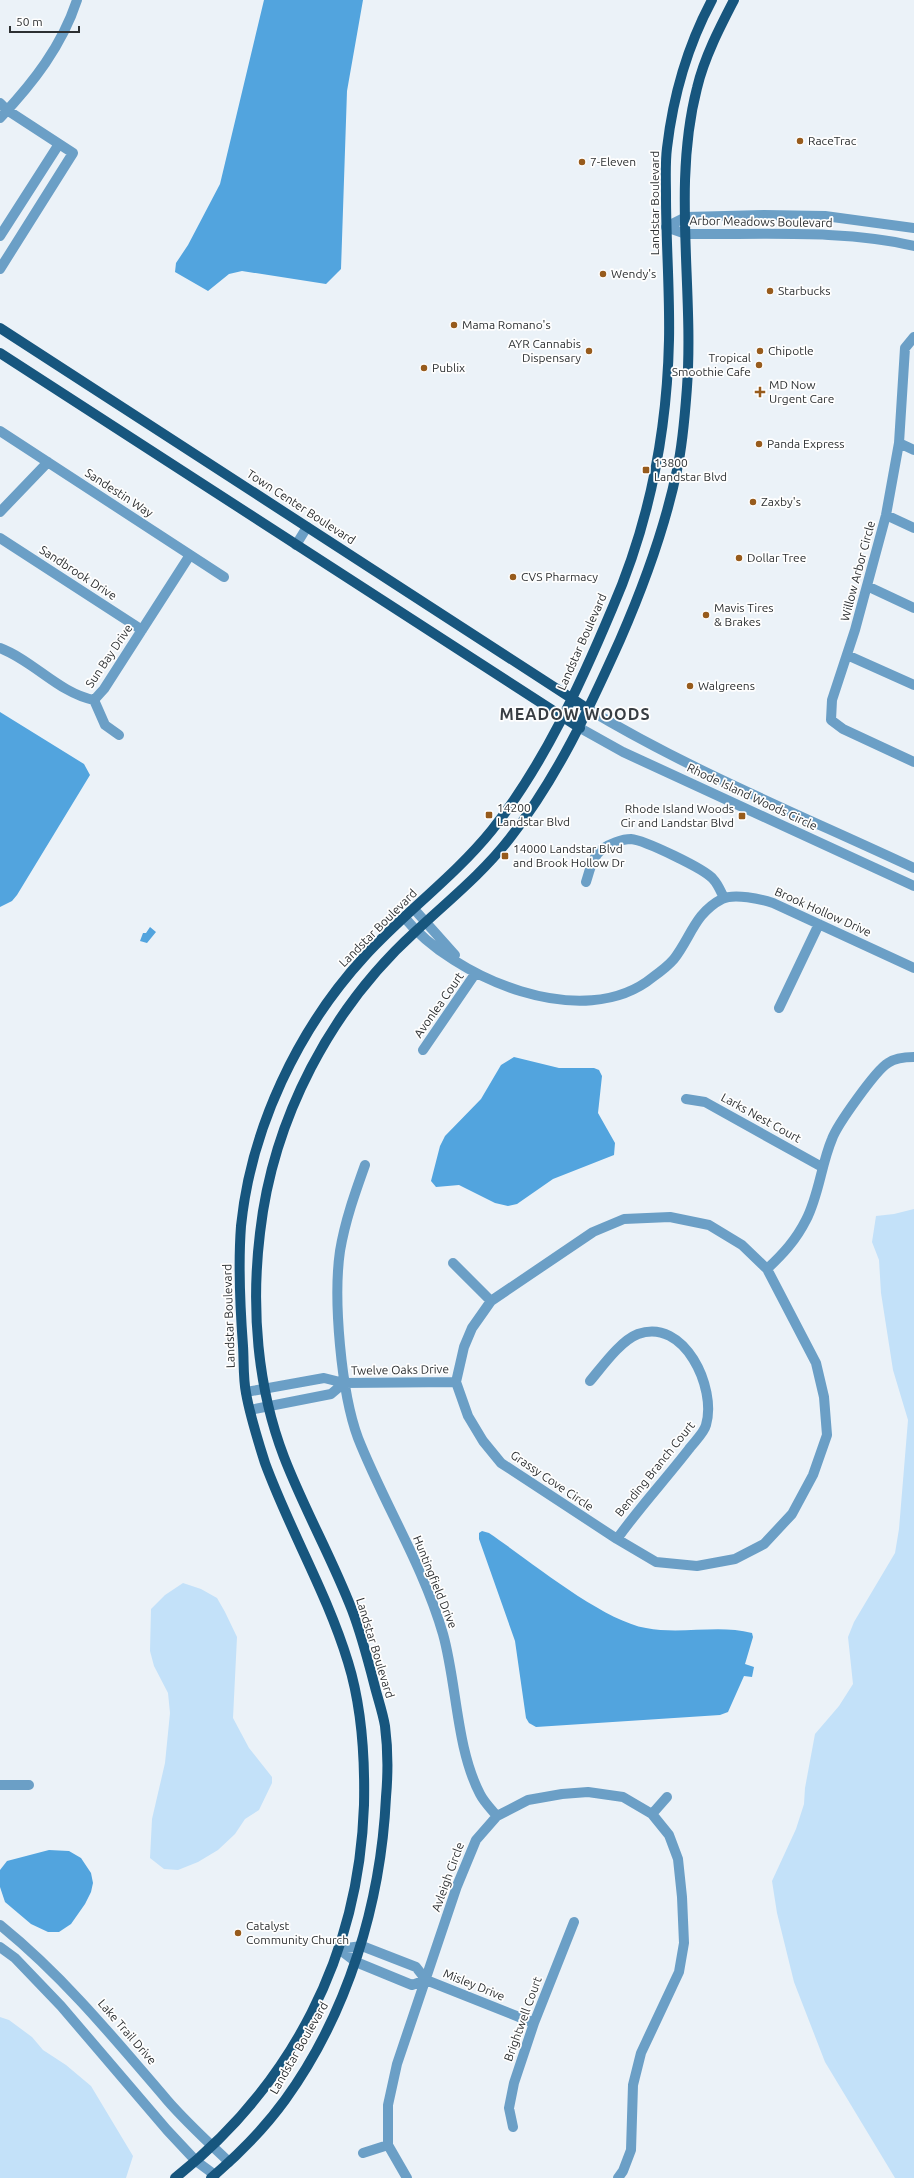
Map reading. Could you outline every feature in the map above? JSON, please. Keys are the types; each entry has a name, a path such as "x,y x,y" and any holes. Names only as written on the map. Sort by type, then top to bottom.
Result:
{"main road":[{"name":"Landstar Boulevard","path":"175,2178 212,2146 255,2099 292,2048 314,2012 339,1949 355,1889 362,1839 364,1780 361,1730 351,1669 336,1625 264,1459 246,1392 239,1289 242,1225 252,1165 276,1095 312,1025 338,988 366,954 450,875 490,831 529,777 571,698 612,611 634,552 657,463 664,416 669,336 666,227 666,153 676,99 696,29 712,0"},
{"name":"Landstar Boulevard","path":"213,2177 254,2137 286,2099 332,2020 362,1946 384,1841 387,1778 385,1726 369,1663 352,1611 282,1454 266,1388 259,1349 255,1292 260,1229 274,1162 293,1105 326,1040 360,989 415,931 427,922 469,883 508,841 541,794 580,728 621,638 654,556 678,468 687,384 686,155 697,86 721,26 734,0"},
{"name":"Town Center Boulevard","path":"0,328 588,709"},
{"path":"0,353 561,718 580,728"}],"street":[{"path":"0,268 73,153 2,110 48,59 68,26 77,0"},
{"path":"0,236 59,144"},
{"name":"Arbor Meadows Boulevard","path":"666,227 686,218 764,215 820,216 914,228"},
{"name":"Arbor Meadows Boulevard","path":"666,227 686,234 824,236 892,241 914,246"},
{"name":"Willow Arbor Circle","path":"914,337 905,348 899,443 886,516 847,655 832,700 831,720 843,729 914,762"},
{"name":"Sandestin Way","path":"0,430 224,577"},
{"path":"899,443 914,450"},
{"path":"0,512 48,462"},
{"path":"886,516 914,528"},
{"path":"296,545 307,527"},
{"name":"Sandbrook Drive","path":"0,538 142,630"},
{"name":"Sun Bay Drive","path":"0,648 13,653 78,697 94,700 104,689 190,555"},
{"path":"867,586 914,608"},
{"path":"847,655 914,685"},
{"path":"94,700 105,725 119,735"},
{"name":"Rhode Island Woods Circle","path":"588,709 635,737 690,764 914,868"},
{"name":"Rhode Island Woods Circle","path":"580,728 630,755 914,886"},
{"path":"404,917 415,931 475,974 518,991 563,1000 595,1001 626,993 652,979 674,959 702,913 724,898 713,879 699,868 645,844 630,839 614,843 602,849 593,859 586,882"},
{"name":"Brook Hollow Drive","path":"724,898 754,897 773,902 914,968"},
{"path":"414,908 460,961 475,974"},
{"path":"779,1008 819,924"},
{"name":"Avonlea Court","path":"423,1050 475,974"},
{"path":"767,1269 788,1249 806,1220 815,1198 822,1167 832,1137 877,1074 887,1063 903,1057 914,1057"},
{"name":"Larks Nest Court","path":"686,1099 705,1102 822,1167"},
{"name":"Huntingfield Drive","path":"365,1165 350,1209 340,1252 338,1308 344,1383 358,1437 424,1582 443,1634 468,1764 481,1795 497,1816"},
{"name":"Grassy Cove Circle","path":"670,1217 709,1225 742,1245 767,1269 816,1363 824,1397 827,1435 813,1475 792,1514 764,1544 735,1559 697,1566 656,1562 617,1539 501,1463 482,1441 468,1416 456,1382 464,1347 472,1328 491,1301 593,1232 624,1219 670,1217"},
{"path":"453,1263 491,1301"},
{"name":"Bending Branch Court","path":"590,1381 617,1350 637,1335 654,1331 672,1336 686,1347 706,1386 709,1400 710,1407 706,1427 665,1480 634,1514 617,1539"},
{"name":"Twelve Oaks Drive","path":"246,1392 324,1378 344,1383 456,1382"},
{"name":"Twelve Oaks Drive","path":"250,1410 331,1394 344,1383"},
{"path":"0,1785 29,1785"},
{"name":"Avleigh Circle","path":"407,2178 388,2145 388,2105 397,2064 457,1886 476,1840 497,1816 528,1800 562,1794 588,1792 623,1797 652,1814 669,1835 678,1859 682,1897 684,1943 679,1972 641,2053 633,2085 631,2150 623,2171 618,2178"},
{"path":"652,1814 667,1796"},
{"name":"Brightwell Court","path":"513,2127 509,2108 514,2083 534,2023 574,1922"},
{"name":"Lake Trail Drive","path":"0,1925 26,1946 86,2005 168,2100 229,2162"},
{"name":"Misley Drive","path":"339,1949 362,1946 416,1967 426,1980 534,2023"},
{"path":"0,1947 15,1958 61,2006 196,2161 213,2177"},
{"name":"Misley Drive","path":"339,1949 356,1962 412,1985 426,1980"},
{"path":"362,2153 388,2145"}],"shaded area":[{"path":"914,1209 914,2178 895,2178 825,2062 794,1982 777,1913 772,1881 796,1829 804,1804 805,1788 815,1734 839,1706 853,1684 848,1637 854,1622 895,1553 899,1529 908,1420 893,1370 881,1293 879,1260 872,1242 876,1216 894,1214"},
{"path":"183,1583 201,1589 217,1598 237,1637 233,1718 249,1748 272,1777 272,1783 259,1810 245,1819 235,1834 218,1850 198,1862 178,1870 164,1869 150,1858 152,1819 165,1763 170,1713 168,1693 154,1666 150,1651 151,1609 165,1595"},
{"path":"0,2017 9,2020 32,2037 43,2050 66,2065 91,2086 133,2156 126,2178 0,2178"}],"water":[{"path":"264,0 363,0 347,91 341,269 326,284 242,271 229,274 208,291 175,272 176,263 188,245 220,184"},
{"path":"0,712 84,764 90,775 17,895 12,901 0,907"},
{"path":"150,927 156,932 147,943 140,941 143,933 146,933"},
{"path":"514,1057 559,1068 594,1068 599,1070 602,1076 598,1113 615,1143 614,1155 553,1179 517,1204 508,1206 495,1203 459,1185 436,1187 431,1181 440,1146 445,1136 481,1099 501,1065"},
{"path":"482,1531 489,1533 587,1602 628,1623 659,1630 726,1629 752,1633 753,1637 745,1664 754,1667 752,1677 744,1676 728,1712 720,1715 536,1727 529,1723 526,1718 515,1641 479,1539 479,1533"},
{"path":"49,1850 69,1851 81,1858 91,1873 93,1883 91,1892 85,1904 71,1924 59,1932 48,1932 31,1924 5,1902 0,1887 0,1870 7,1861"}],"place":[{"name":"RaceTrac","path":"800,141"},
{"name":"7-Eleven","path":"582,162"},
{"name":"Wendy's","path":"603,274"},
{"name":"Starbucks","path":"770,291"},
{"name":"Mama Romano's","path":"454,325"},
{"name":"AYR Cannabis Dispensary","path":"589,351"},
{"name":"Chipotle","path":"760,351"},
{"name":"Tropical Smoothie Cafe","path":"759,365"},
{"name":"Publix","path":"424,368"},
{"name":"MD Now Urgent Care","path":"760,392"},
{"name":"Panda Express","path":"759,444"},
{"name":"13800 Landstar Blvd","path":"646,470"},
{"name":"Zaxby's","path":"753,502"},
{"name":"Dollar Tree","path":"739,558"},
{"name":"CVS Pharmacy","path":"513,577"},
{"name":"Mavis Tires & Brakes","path":"706,615"},
{"name":"Walgreens","path":"690,686"},
{"name":"14200 Landstar Blvd","path":"489,815"},
{"name":"Rhode Island Woods Cir and Landstar Blvd","path":"742,816"},
{"name":"14000 Landstar Blvd and Brook Hollow Dr","path":"505,856"},
{"name":"Catalyst Community Church","path":"238,1933"}],"district":[{"name":"MEADOW WOODS","path":"575,714"}]}
